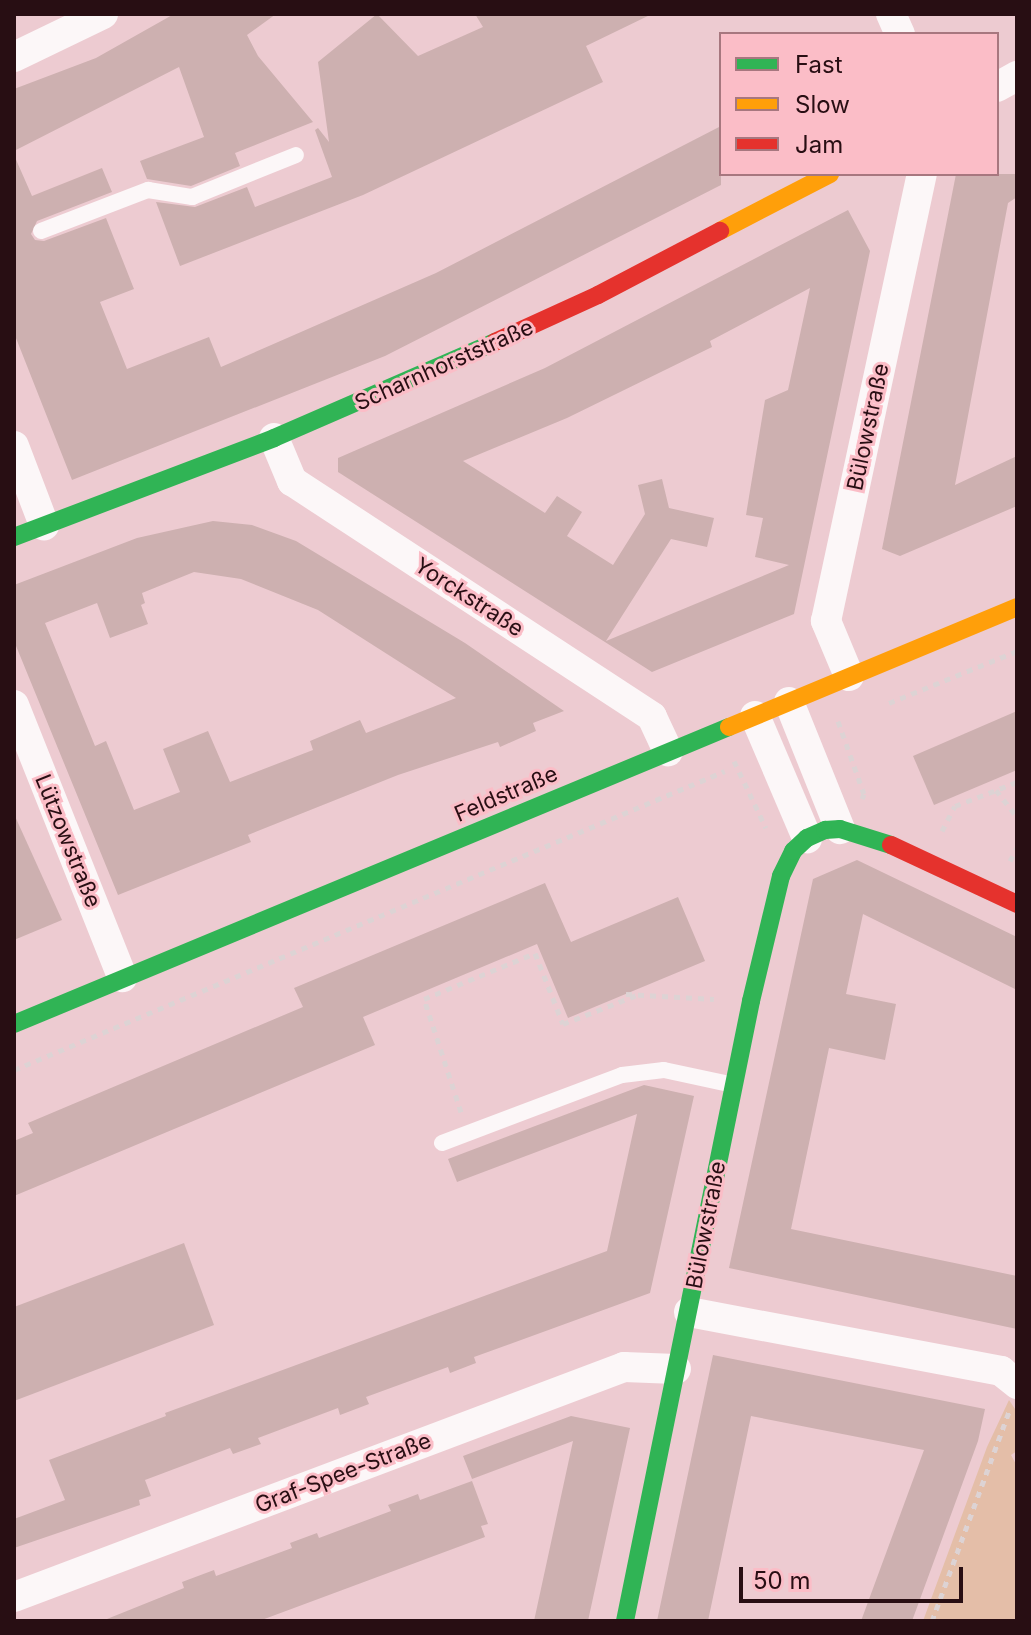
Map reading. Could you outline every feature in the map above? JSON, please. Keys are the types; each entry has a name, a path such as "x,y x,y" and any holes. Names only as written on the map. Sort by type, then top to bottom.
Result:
{"street":[{"path":"14,57 103,14"},
{"path":"999,86 1017,76"},
{"name":"Scharnhorststraße","path":"14,537 274,438 422,376 598,295 826,176"},
{"name":"Bülowstraße","path":"849,676 826,621 922,176"},
{"name":"Yorckstraße","path":"274,438 292,481 652,717 668,752"},
{"path":"14,446 44,525"},
{"name":"Feldstraße","path":"14,1024 1017,607"},
{"path":"789,702 840,829"},
{"name":"Lützowstraße","path":"14,705 122,977"},
{"path":"755,716 807,838 825,830 840,829 882,841 1017,904"},
{"name":"Bülowstraße","path":"625,1621 751,1001 781,876 793,851 807,838"},
{"path":"689,1312 1001,1371 1014,1397"},
{"name":"Graf-Spee-Straße","path":"14,1597 624,1367 676,1369"}],"lane":[{"path":"41,231 148,190 192,197 296,155"},
{"path":"442,1143 622,1075 664,1070 734,1085"}],"path":[{"path":"878,708 1017,651"},
{"path":"803,736 852,717"},
{"path":"838,721 864,794"},
{"path":"14,1070 704,781 770,749"},
{"path":"735,765 771,838"},
{"path":"948,820 955,806 1017,782"},
{"path":"996,790 1017,817"},
{"path":"468,1133 424,999 535,953 563,1024 637,995"},
{"path":"626,994 751,1001"},
{"path":"932,1621 1014,1397"}],"shaded area":[{"path":"1009,1400 1017,1412 1017,1451 1011,1455 1017,1466 1017,1621 923,1621 987,1447"}],"building":[{"path":"174,14 276,14 247,35 258,56 313,122 235,153 240,166 191,186 147,179 140,161 204,137 179,67 14,151 14,89 96,58"},
{"path":"377,14 418,56 483,27 475,14 652,14 586,46 603,82 363,195 180,266 156,202 195,207 247,187 255,207 332,177 315,130 318,128 329,142 318,62"},
{"path":"719,127 721,185 385,356 72,480 14,333 14,155 32,196 102,168 112,192 37,221 31,234 35,240 44,241 106,218 134,289 100,302 127,369 209,337 221,367 436,273"},
{"path":"1017,174 1017,197 1008,203 955,485 1017,456 1017,506 900,556 882,549 956,176"},
{"path":"848,210 870,251 794,614 652,672 338,472 338,458 545,368","holes":["810,288 788,390 765,400 746,515 763,518 755,557 789,565 606,641 671,539 707,547 714,518 669,508 662,479 638,485 645,514 613,565 567,536 582,512 557,496 545,513 463,461 567,418 712,347 710,341"]},
{"path":"213,521 252,525 296,541 465,643 564,711 533,723 536,731 500,747 498,742 398,775 248,835 251,842 118,895 14,641 14,585 137,538","holes":["194,572 241,579 318,610 456,698 366,733 360,720 310,741 313,750 230,782 208,731 163,749 180,792 134,810 106,741 95,746 45,623 97,603 110,638 148,624 141,605 145,603 142,593"]},
{"path":"1017,711 1017,770 934,805 913,756"},
{"path":"14,814 62,920 14,940"},
{"path":"857,860 1017,937 1017,990 863,914 846,994 896,1004 885,1060 829,1048 791,1229 1017,1276 1017,1329 729,1268 813,879"},
{"path":"545,883 571,942 678,897 705,961 568,1018 537,944 363,1017 375,1045 14,1196 14,1141 33,1133 28,1123 303,1007 294,988"},
{"path":"644,1085 694,1096 650,1293 474,1357 476,1363 450,1373 448,1367 366,1397 369,1404 340,1415 338,1408 258,1438 261,1444 233,1454 230,1448 145,1480 151,1496 139,1500 140,1505 14,1548 14,1519 65,1500 49,1460 166,1416 165,1413 607,1251 637,1114 457,1182 448,1159"},
{"path":"184,1243 214,1325 14,1401 14,1307"},
{"path":"713,1355 985,1409 978,1441 912,1621 861,1621 924,1450 751,1416 708,1621 657,1621"},
{"path":"571,1416 630,1428 588,1621 534,1621 573,1441 472,1479 463,1456"},
{"path":"472,1481 488,1524 481,1526 485,1537 259,1621 102,1621 184,1588 182,1582 214,1570 216,1576 292,1548 290,1543 317,1533 319,1538 391,1511 388,1505 418,1494 420,1500"}],"traffic: fast":[{"path":"14,537 274,438 495,342"},
{"path":"14,1024 729,727"},
{"path":"625,1621 751,1001 781,876 793,851 807,838 825,830 840,829 891,845"}],"traffic: slow":[{"path":"720,231 826,176"},
{"path":"729,727 1017,607"}],"traffic: jam":[{"path":"495,342 598,295 720,231"},
{"path":"891,845 1017,904"}]}
